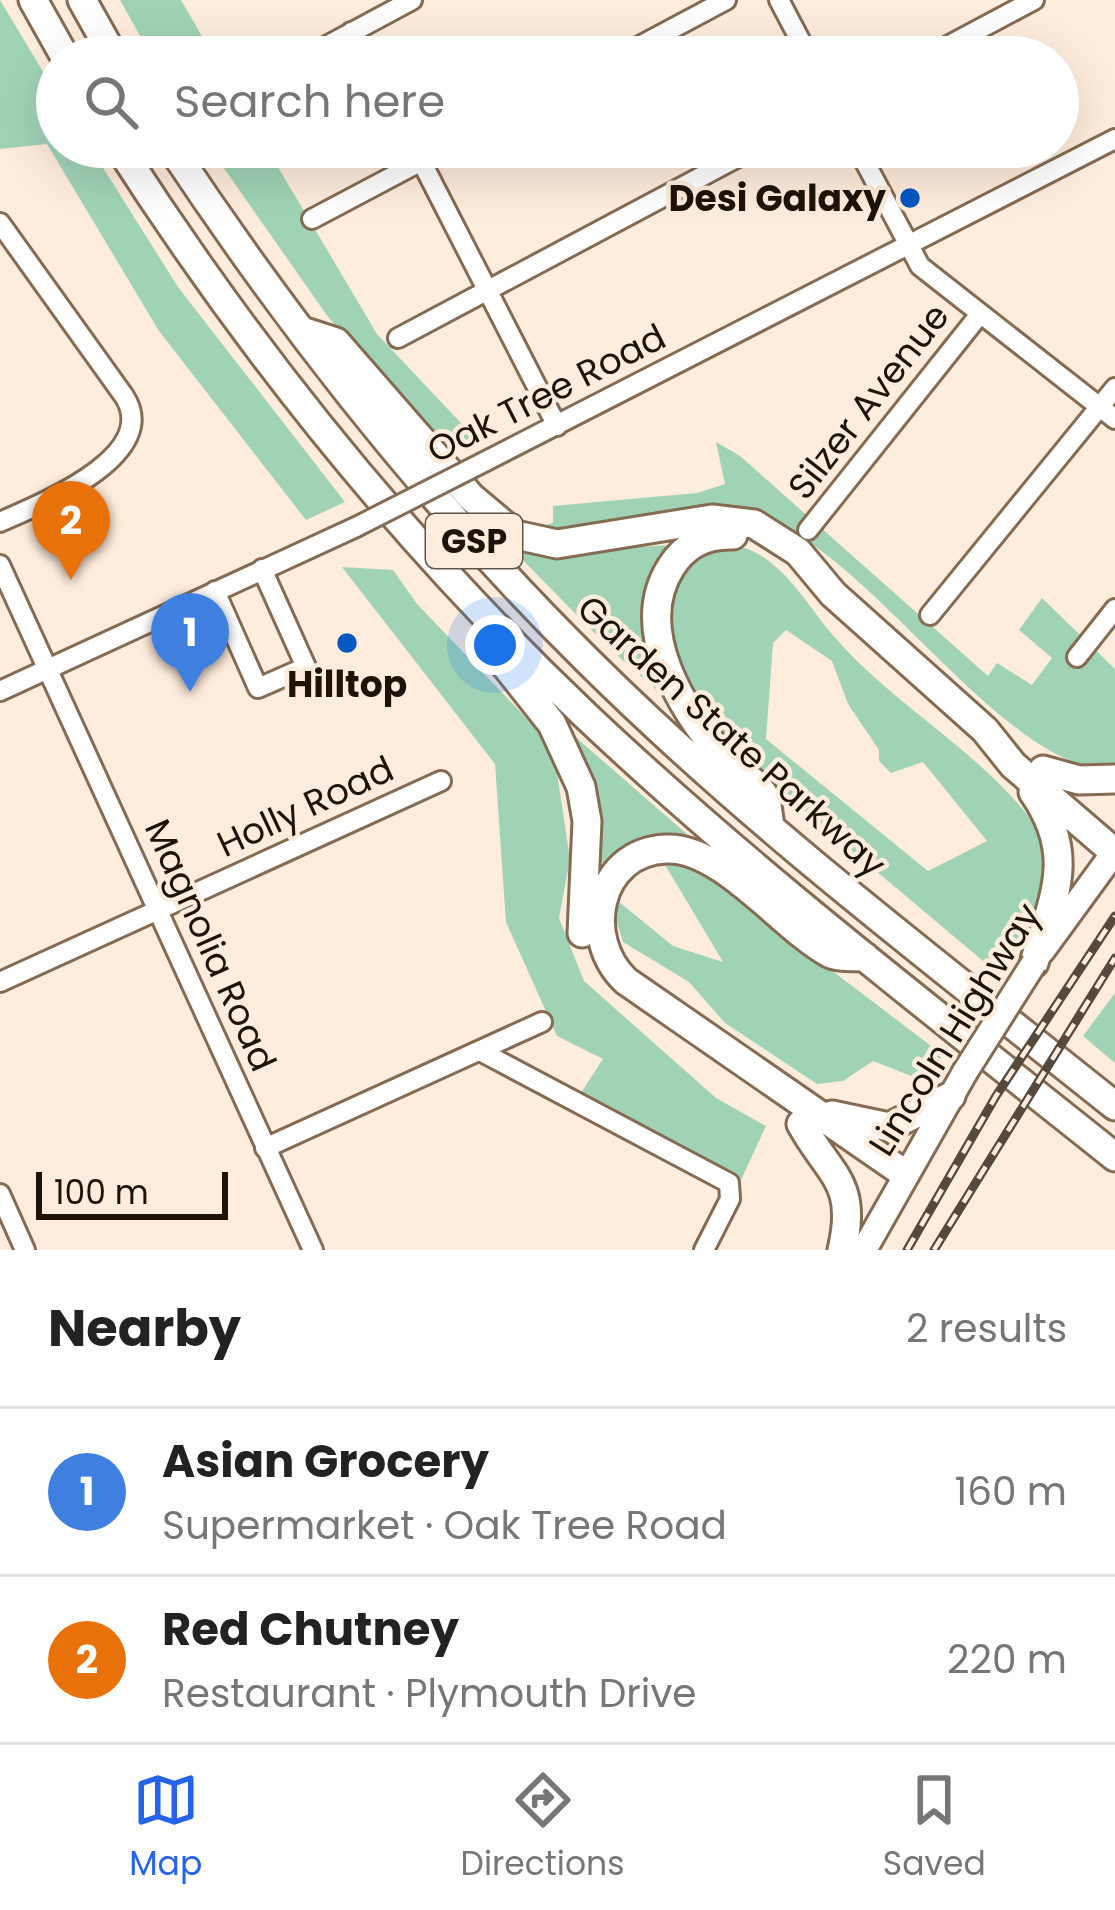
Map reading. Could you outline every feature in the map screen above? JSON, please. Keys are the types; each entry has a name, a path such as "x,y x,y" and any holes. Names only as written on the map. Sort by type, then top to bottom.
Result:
{"highway":[{"path":"33,0 53,36"},
{"path":"82,0 102,36"},
{"name":"GSP","path":"133,168 244,330 378,499 498,628"},
{"name":"Garden State Parkway","path":"187,168 302,331 389,442 526,598 642,713 770,825 1115,1106"},
{"path":"302,331 336,342 458,482 516,535 557,544 712,519 745,521 789,544 826,578 833,594"},
{"path":"770,825 764,795 717,748 674,682 658,631 660,591 670,568 687,548 727,535 762,544 817,588 833,594 985,730 1013,764 1046,812 1060,850 1057,884 1034,963"},
{"path":"498,628 651,776 865,957 1115,1157"},
{"path":"498,628 499,657 543,710 581,787 587,833 580,922 593,966 630,1002 901,1182"},
{"path":"985,730 1004,735 1115,832"},
{"path":"1013,764 1115,852"},
{"path":"1043,770 1079,780 1115,779"},
{"path":"842,1250 848,1214 844,1186 796,1111 616,972 598,935 605,893 642,855 683,851 715,866 832,956 865,957"},
{"path":"796,1111 880,1127 905,1122 958,1084"}],"main road":[{"name":"Lincoln Highway","path":"863,1250 1034,963 1115,852"}],"street":[{"path":"344,36 412,0"},
{"path":"659,36 727,0"},
{"path":"779,0 798,36"},
{"path":"966,36 1034,0"},
{"path":"351,32 353,36"},
{"name":"Oak Tree Road","path":"1079,157 1115,139"},
{"path":"312,218 395,168"},
{"path":"425,168 557,426"},
{"path":"398,338 717,168"},
{"path":"868,168 920,266 1108,414"},
{"name":"Oak Tree Road","path":"0,691 356,527 1058,168"},
{"path":"0,223 131,407 129,440 70,488 0,522"},
{"name":"Silzer Avenue","path":"808,530 980,314"},
{"path":"930,615 1108,414 1115,388"},
{"name":"Magnolia Road","path":"0,565 313,1250"},
{"path":"215,591 258,688 306,667 262,569"},
{"path":"1077,657 1115,609"},
{"name":"Holly Road","path":"0,982 441,781"},
{"path":"265,1148 542,1022"},
{"path":"480,1051 729,1183 730,1199 704,1250"},
{"path":"0,1194 25,1250"}],"green space":[{"path":"0,0 36,60 36,145 0,149"},
{"path":"120,0 181,0 202,36 140,36"},
{"path":"61,168 103,168 178,287 345,502 306,520 159,331"},
{"path":"224,168 278,168 377,334 475,438 440,456 326,314"},
{"path":"716,442 740,456 988,676 997,663 1032,685 1052,658 1019,630 1042,598 1115,669 1115,767 1077,763 1036,742 992,708 859,582 818,548 780,527 712,525 570,533 539,527 553,523 553,506 697,493 725,484"},
{"path":"503,540 565,552 670,545 665,560 676,707 611,650"},
{"path":"738,546 766,559 854,658 983,768 1035,826 1048,854 1054,895 995,971 733,751 681,677 666,620 676,575 707,549","holes":["786,630 832,661 848,704 879,750 879,761 891,773 923,762 987,841 928,871 766,739 773,643"]},
{"path":"342,567 393,570 417,604 553,746 570,859 559,918 584,981 716,1098 766,1126 734,1195 575,1102 603,1059 557,1036 506,922 495,764"},
{"path":"572,734 696,842 614,867 592,858"},
{"path":"689,862 943,1055 924,1081 873,1061 843,1081 817,1084 725,1023 689,982 623,942 614,912 618,901 673,946 723,962 664,863"},
{"path":"1115,993 1115,1063 1083,1036"}],"railway":[{"path":"907,1250 996,1096 1115,916"},
{"path":"934,1250 1115,958"}],"place":[{"name":"Desi Galaxy","path":"910,198"},
{"name":"Red Chutney","path":"71,580"},
{"name":"Hilltop","path":"347,643"},
{"name":"Asian Grocery","path":"190,692"}]}
